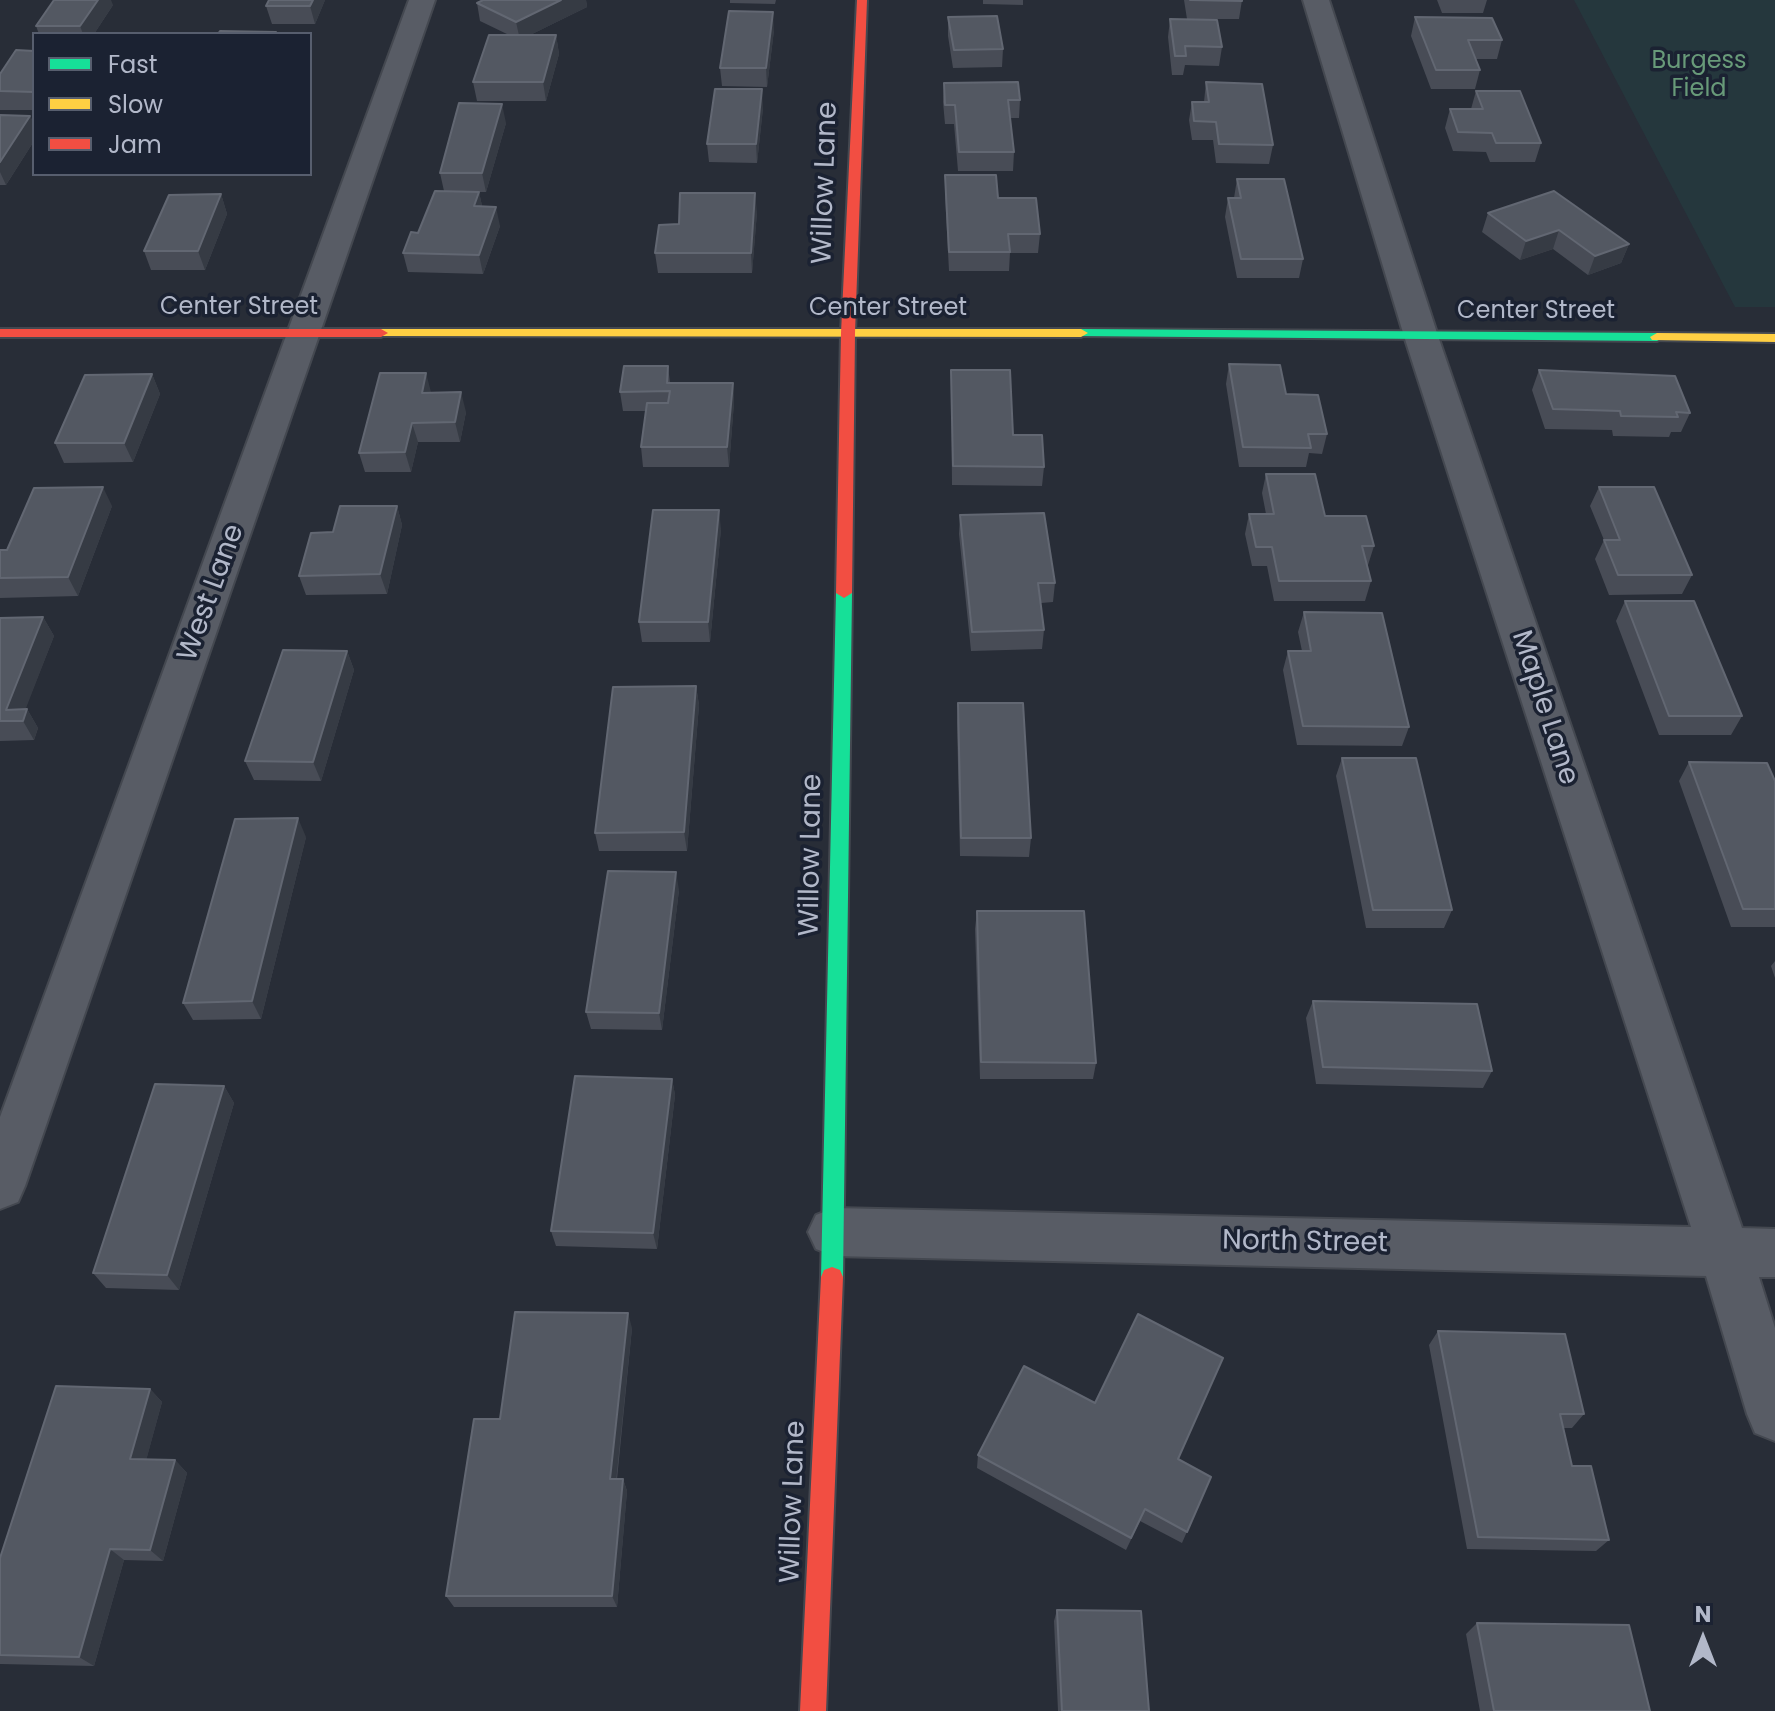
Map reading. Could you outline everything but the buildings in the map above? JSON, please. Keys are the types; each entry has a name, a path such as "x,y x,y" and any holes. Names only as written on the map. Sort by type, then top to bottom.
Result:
{"street":[{"name":"West Lane","path":"0,1186 422,0"},
{"name":"Willow Lane","path":"813,1711 834,1232 848,333 862,0"},
{"name":"Maple Lane","path":"1316,0 1421,336 1725,1253 1775,1414"},
{"name":"Center Street","path":"0,333 305,331 1775,338"},
{"name":"North Street","path":"834,1232 1775,1253"}],"green space":[{"name":"Burgess Field","path":"1574,0 1775,0 1775,307 1735,307"}],"traffic: fast":[{"path":"1081,333 1657,337"},
{"path":"832,1277 844,593"}],"traffic: slow":[{"path":"381,333 1081,333"},
{"path":"1657,337 1775,338"}],"traffic: jam":[{"path":"844,593 848,333 862,0"},
{"path":"0,333 381,333"},
{"path":"813,1711 832,1277"}]}
